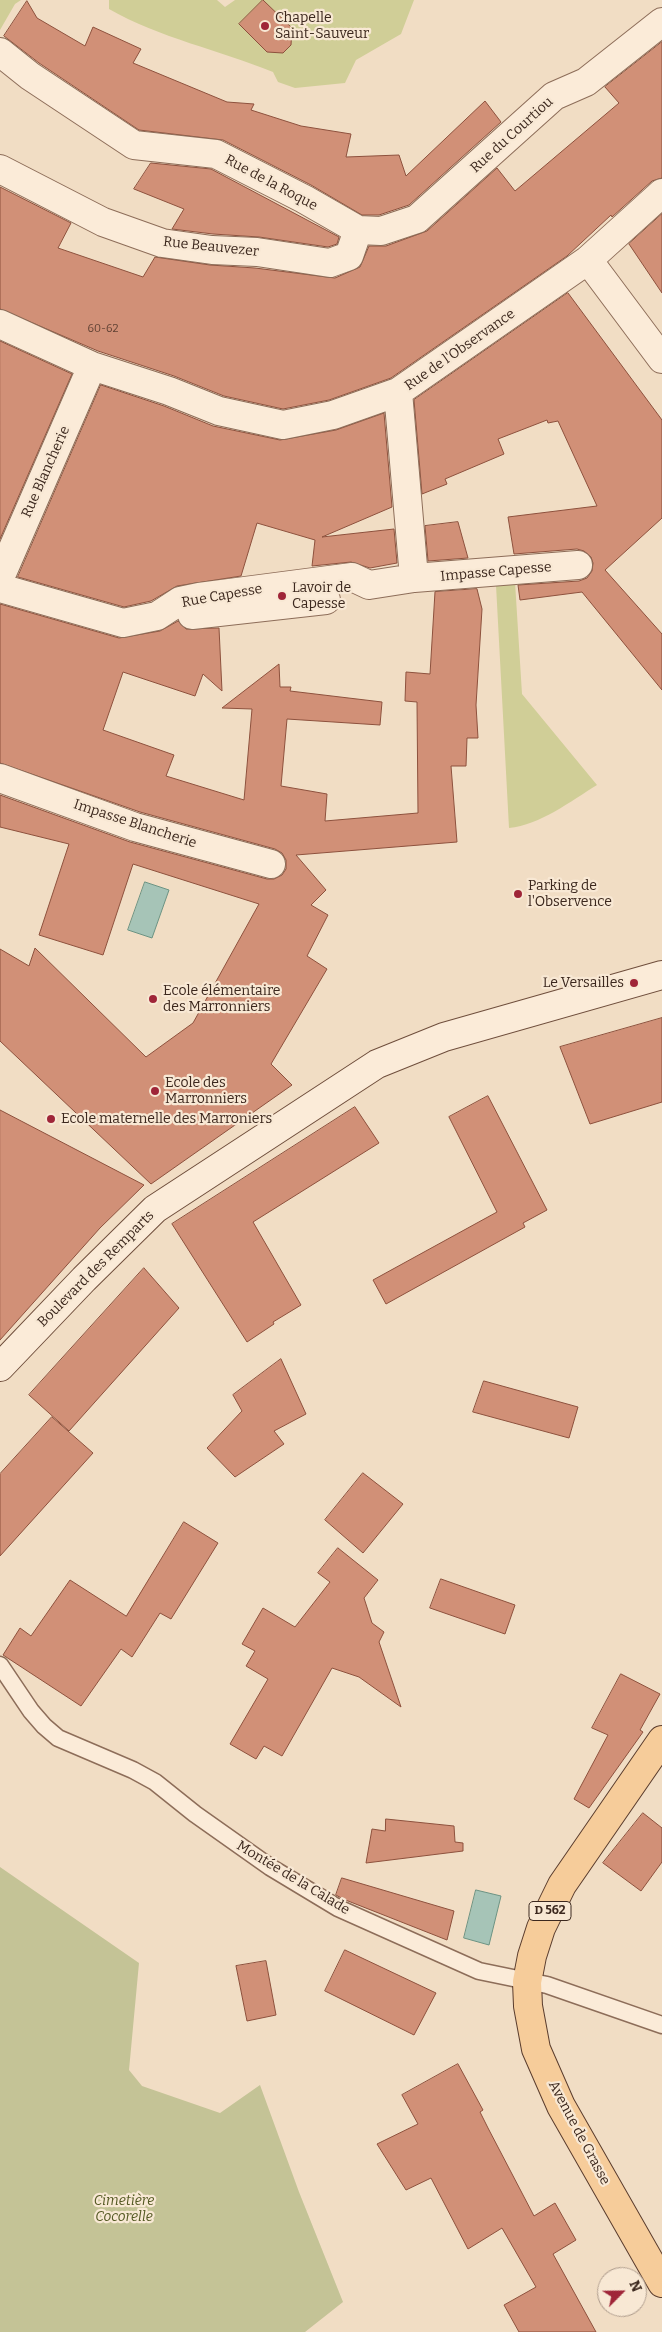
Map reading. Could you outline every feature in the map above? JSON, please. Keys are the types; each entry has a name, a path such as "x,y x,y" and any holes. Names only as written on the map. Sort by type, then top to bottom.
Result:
{"main road":[{"name":"Avenue de Grasse","path":"662,1740 562,1885 542,1928 532,1956 537,1984 528,2006 536,2049 561,2106 662,2283"}],"street":[{"name":"Rue du Courtiou","path":"358,230 381,231 417,219 554,96 586,82 662,22"},
{"name":"Rue de la Roque","path":"0,52 30,76 134,144 216,154 304,199 358,230"},
{"name":"Rue Beauvezer","path":"0,169 103,222 162,243 212,250 256,252 330,263 349,256 358,230"},
{"name":"Rue de l'Observance","path":"0,324 92,366 169,391 219,411 283,425 333,414 398,392 588,260 662,193"},
{"path":"588,260 662,359"},
{"name":"Rue Blancherie","path":"0,578 92,366"},
{"path":"398,392 414,578"},
{"name":"Impasse Capesse","path":"414,578 578,565"},
{"name":"Rue Capesse","path":"0,588 123,623 157,616 180,601 199,597 352,577 369,585 414,578"},
{"name":"Impasse Blancherie","path":"0,778 135,827 271,864"},
{"name":"Boulevard des Remparts","path":"0,1367 84,1279 155,1209 377,1064 444,1037 662,975"}],"lane":[{"name":"Montée de la Calade","path":"0,1665 30,1711 58,1738 134,1770 155,1782 195,1814 278,1872 338,1908 479,1971 537,1984 662,2025"}],"shaded area":[{"path":"0,0 21,0 15,4 0,30"},
{"path":"109,0 217,0 225,7 235,0 414,0 401,34 356,60 345,83 295,88 278,82 273,72 169,36 128,19 109,9"},
{"path":"515,582 522,694 597,785 544,817 521,826 509,828 496,585"},
{"path":"145,882 169,890 152,938 128,930"},
{"path":"476,1890 501,1896 489,1945 464,1938"}],"green space":[{"name":"Cimetière Cocorelle","path":"0,1867 139,1963 129,2070 142,2086 220,2113 260,2085 299,2192 343,2302 305,2332 0,2332"}],"building":[{"name":"Chapelle Saint-Sauveur","path":"263,0 292,28 291,45 283,53 267,52 239,24"},
{"path":"27,1 37,18 85,46 93,27 141,49 133,63 227,102 254,104 251,110 301,126 351,134 346,157 399,155 406,176 485,101 501,122 409,205 379,215 362,215 311,185 223,140 139,130 39,63 4,36"},
{"path":"662,42 662,178 652,181 612,217 611,215 567,256 391,378 329,400 283,409 224,396 174,376 98,351 0,309 0,187 71,223 58,248 143,277 155,257 210,265 255,268 335,278 360,267 369,246 386,246 427,231 497,168 515,191 619,103 605,87"},
{"path":"151,163 211,169 339,237 337,244 328,247 259,237 172,229 184,209 134,189"},
{"path":"662,214 662,293 629,244"},
{"path":"568,293 662,420 662,518 605,570 662,634 662,690 582,592 520,600 518,585 579,581 587,578 592,571 593,563 591,557 584,551 577,549 514,554 508,517 597,506 558,421 548,423 547,420 498,439 504,454 445,479 447,484 422,494 414,400"},
{"path":"0,341 72,374 0,539"},
{"path":"101,385 164,406 213,426 280,440 336,430 384,413 392,507 322,537 394,529 397,563 370,568 351,562 312,566 315,540 257,523 241,576 177,586 151,601 124,607 18,577"},
{"path":"458,522 468,558 428,561 425,526"},
{"path":"477,589 482,609 476,705 478,738 467,738 466,766 451,766 457,842 296,855 326,890 311,905 328,915 307,956 327,969 271,1064 292,1085 151,1184 0,1041 0,949 29,966 35,948 146,1057 193,1023 259,904 133,864 103,955 39,935 69,844 0,827 0,795 130,842 267,879 274,879 282,875 286,869 286,860 282,853 275,849 140,812 0,763 0,604 119,638 160,631 178,621 186,629 219,628 222,691 203,674 195,696 123,672 103,730 174,755 166,776 244,800 252,709 222,708 279,664 280,687 291,687 290,691 382,702 380,725 287,719 281,786 327,794 325,821 418,813 417,702 405,701 406,672 430,674 435,592"},
{"path":"662,1018 662,1102 590,1124 560,1047"},
{"path":"488,1096 547,1210 523,1223 525,1227 386,1304 373,1280 497,1212 449,1117"},
{"path":"355,1107 379,1143 253,1222 301,1305 273,1322 274,1324 247,1342 172,1224"},
{"path":"0,1110 144,1185 100,1228 0,1340"},
{"path":"144,1268 179,1308 69,1431 29,1395"},
{"path":"281,1359 306,1414 274,1431 284,1444 235,1477 207,1448 242,1411 233,1395"},
{"path":"484,1381 578,1407 569,1438 473,1412"},
{"path":"52,1417 93,1453 0,1556 0,1474"},
{"path":"363,1473 403,1504 363,1553 325,1520"},
{"path":"184,1522 218,1543 171,1619 160,1613 132,1657 121,1649 81,1706 3,1655 20,1628 31,1636 70,1580 126,1616"},
{"path":"338,1548 378,1580 364,1598 372,1623 384,1632 379,1642 401,1707 359,1677 332,1668 282,1756 264,1746 256,1759 230,1744 268,1679 246,1666 255,1651 242,1644 263,1608 295,1627 330,1582 318,1573"},
{"path":"441,1579 515,1605 505,1634 430,1608"},
{"path":"621,1674 660,1694 640,1730 643,1732 589,1808 574,1799 608,1735 592,1728"},
{"path":"643,1813 662,1828 662,1862 641,1891 603,1863"},
{"path":"386,1819 454,1826 455,1842 463,1843 463,1851 366,1863 372,1829 385,1831"},
{"path":"342,1878 454,1911 447,1940 336,1895"},
{"path":"345,1950 436,1993 414,2035 325,1991"},
{"path":"266,1961 276,2015 247,2021 236,1966"},
{"path":"458,2064 483,2110 480,2112 488,2128 534,2216 555,2203 576,2240 553,2254 596,2332 519,2332 504,2305 536,2287 502,2228 468,2249 431,2178 406,2190 377,2144 418,2124 402,2095"}],"place":[{"name":"Chapelle Saint-Sauveur","path":"265,26"},
{"name":"Lavoir de Capesse","path":"282,596"},
{"name":"Parking de l'Observence","path":"518,894"},
{"name":"Le Versailles","path":"634,983"},
{"name":"Ecole élémentaire des Marronniers","path":"153,999"},
{"name":"Ecole des Marronniers","path":"155,1091"},
{"name":"Ecole maternelle des Marroniers","path":"51,1119"}]}
